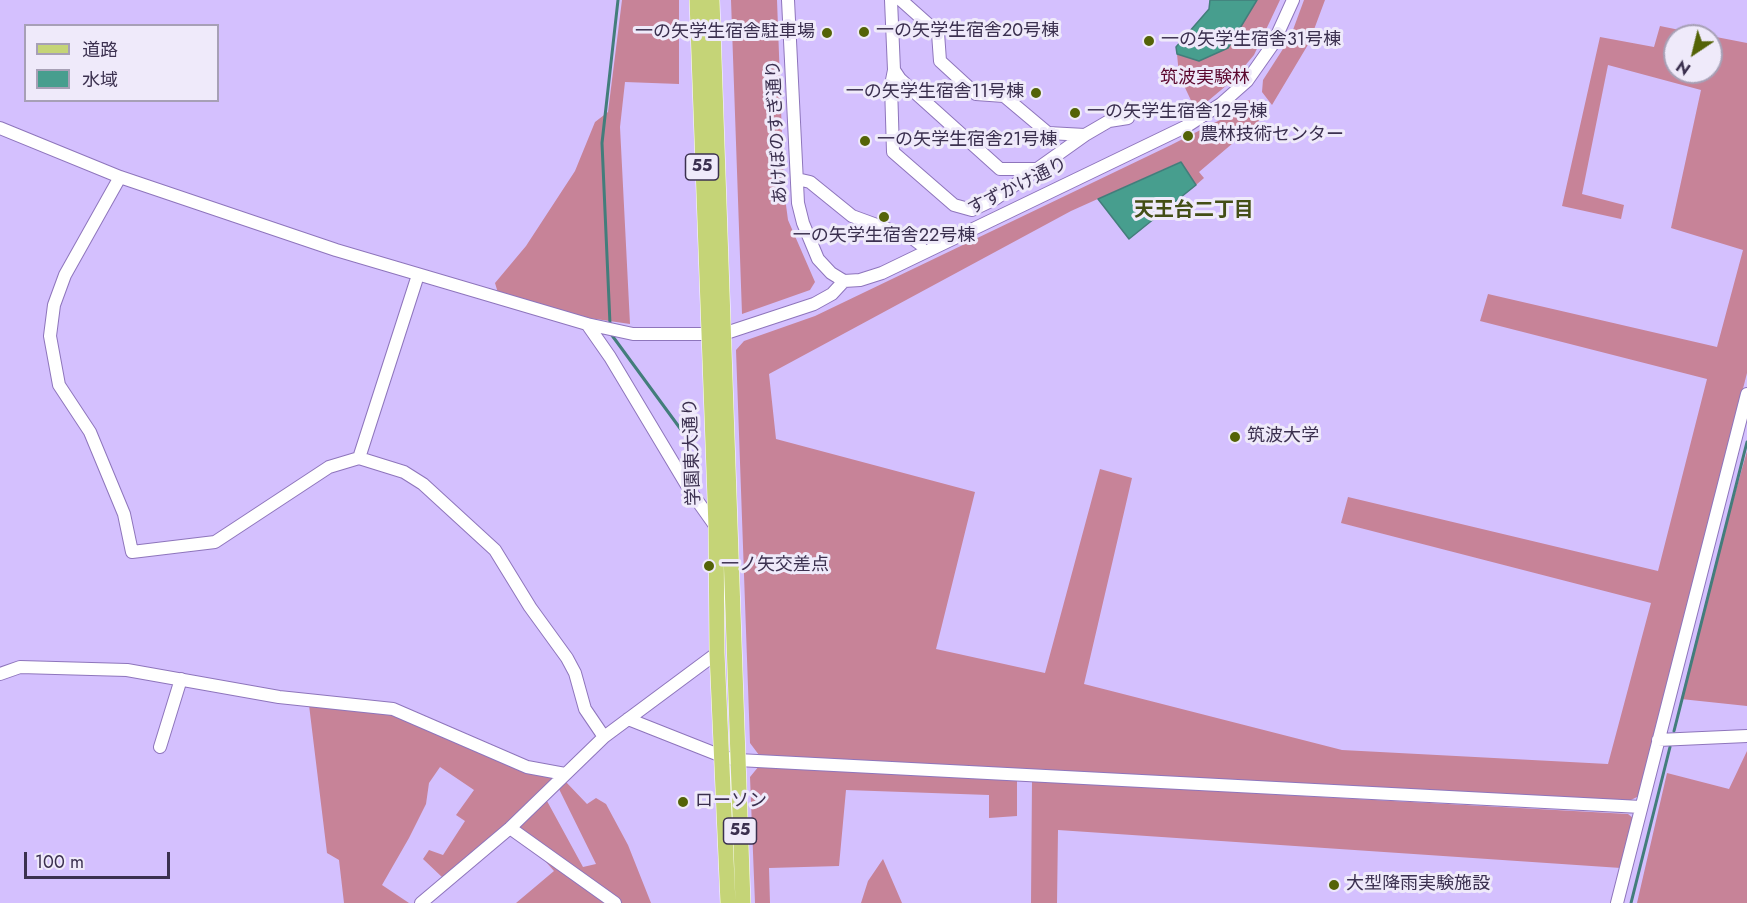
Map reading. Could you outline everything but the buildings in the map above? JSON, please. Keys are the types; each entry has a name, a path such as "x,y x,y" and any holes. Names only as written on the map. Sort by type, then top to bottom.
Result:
{"main road":[{"name":"学園東大通り","path":"697,0 715,334 731,758 743,903"},
{"name":"学園東大通り","path":"712,0 717,653 731,758 728,903"}],"street":[{"name":"あけぼのすぎ通り","path":"788,0 797,178 803,223 818,259 831,273 844,281"},
{"path":"891,0 894,69 891,85 893,152 947,201 972,210 995,199 1085,135 1109,121 1128,118"},
{"path":"902,0 938,33 940,61 976,94 1004,96 1048,134 1085,135"},
{"name":"すずかけ通り","path":"0,128 120,177 418,275 587,324 633,334 715,334 814,304 832,294 844,281 860,280 882,273 1206,115 1235,93 1262,63 1293,0"},
{"path":"894,69 900,79 1000,169 1035,169"},
{"path":"120,177 65,275 54,305 50,336 59,385 90,432 124,514 132,552 214,542 329,466 360,458 404,472 423,484 495,550 530,607 567,658 575,673 585,708 604,737"},
{"path":"797,178 810,182 852,216 912,238 920,244"},
{"path":"360,458 418,275"},
{"path":"587,324 610,357 689,489 716,527"},
{"path":"1617,903 1747,394"},
{"path":"421,903 510,828 604,737 717,653"},
{"path":"0,674 20,667 127,670 279,697 393,709 518,763 565,774"},
{"path":"160,747 181,679"},
{"path":"628,719 731,758 1641,807"},
{"path":"1658,740 1747,736"},
{"path":"510,828 615,903"}],"green space":[{"path":"622,0 679,0 679,84 625,82 620,127 630,324 582,317 498,293 495,283 526,246 575,171 595,122 608,112"},
{"path":"731,0 777,0 784,190 788,220 815,282 810,290 742,314"},
{"name":"筑波実験林","path":"1257,0 1280,0 1254,55 1233,80 1196,111 1179,75 1177,54 1199,61 1240,28"},
{"path":"1304,0 1325,0 1309,43 1272,105 1262,92 1263,80 1290,38"},
{"path":"1660,26 1663,27 1663,80 1608,65 1582,194 1624,205 1621,219 1562,206 1600,37 1654,47"},
{"path":"1723,38 1747,43 1747,373 1639,796 1627,802 759,755 750,743 736,350 744,341 815,316 1171,145 1220,120 1246,100 1256,101 1267,114 1199,172 1204,178 1196,185 1180,162 1071,211 769,374 776,439 975,492 936,649 1045,673 1100,469 1132,478 1084,684 1342,750 1608,764 1651,603 1341,523 1348,497 1658,571 1707,379 1480,321 1488,294 1717,347 1743,250 1671,228 1701,90 1679,84 1723,84"},
{"path":"1747,451 1747,706 1681,699 1716,561"},
{"path":"309,705 396,715 553,778 505,827 443,878 423,859 429,850 443,855 465,821 456,815 474,790 440,767 429,783 426,804 382,885 409,903 344,903 339,860 327,853"},
{"path":"1747,751 1747,903 1637,903 1667,773 1729,789"},
{"path":"759,766 1017,780 1017,816 989,818 989,795 846,790 839,866 769,868 770,903 755,903 750,777"},
{"path":"1032,781 1628,814 1633,818 1621,868 1058,830 1057,903 1031,903"},
{"path":"566,782 587,804 596,798 606,804 628,845 651,903 516,903 554,871 516,828 547,801 583,867 596,864 559,789"},
{"path":"883,859 902,903 861,903 868,881"}],"water":[{"path":"1210,0 1257,0 1228,48 1199,61 1177,54 1176,47 1209,9"},
{"path":"1181,162 1196,185 1129,239 1098,199"}],"waterway":[{"path":"610,324 602,143 618,0"},
{"path":"611,334 693,446"},
{"path":"1674,731 1747,442"},
{"path":"1631,903 1670,747"}],"place":[{"name":"一の矢学生宿舎20号棟","path":"864,32"},
{"name":"一の矢学生宿舎駐車場","path":"827,33"},
{"name":"一の矢学生宿舎31号棟","path":"1149,41"},
{"name":"一の矢学生宿舎11号棟","path":"1036,93"},
{"name":"一の矢学生宿舎12号棟","path":"1075,113"},
{"name":"農林技術センター","path":"1188,136"},
{"name":"一の矢学生宿舎21号棟","path":"865,141"},
{"name":"一の矢学生宿舎22号棟","path":"884,217"},
{"name":"筑波大学","path":"1235,437"},
{"name":"一ノ矢交差点","path":"709,566"},
{"name":"ローソン","path":"683,802"},
{"name":"大型降雨実験施設","path":"1334,885"}],"district":[{"name":"天王台二丁目","path":"1194,211"}]}
